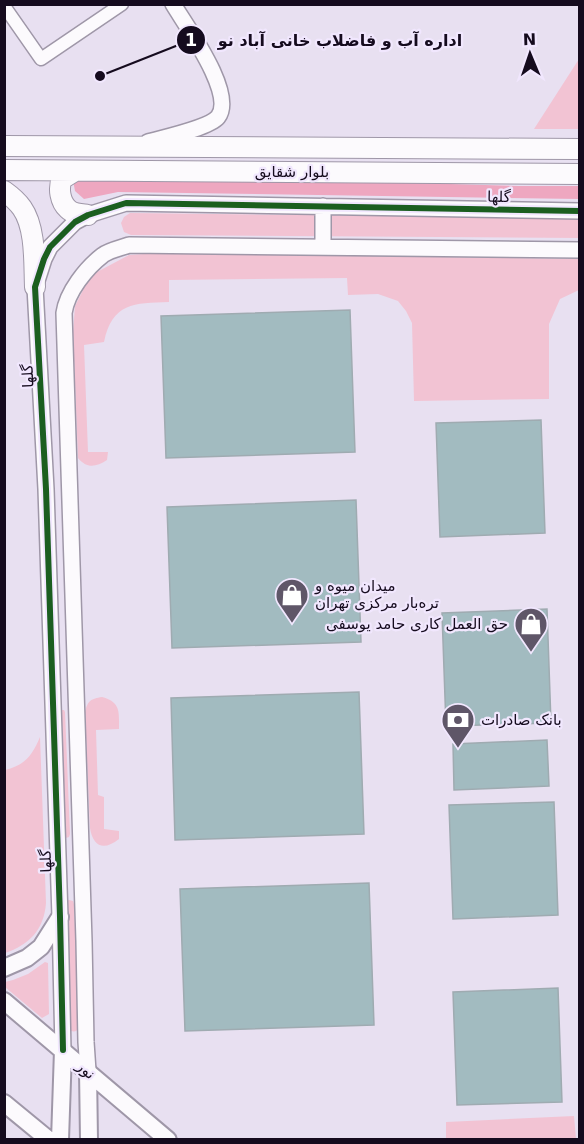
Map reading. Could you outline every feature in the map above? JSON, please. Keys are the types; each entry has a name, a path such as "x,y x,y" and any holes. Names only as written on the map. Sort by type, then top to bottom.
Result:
{"main road":[{"name":"بلوار شقایق","path":"4,146 579,149"},
{"name":"بلوار شقایق","path":"4,170 579,174"},
{"path":"75,171 62,180 60,189 62,196 68,210 88,215"},
{"path":"4,191 22,208 28,221 32,234 35,287"},
{"path":"4,968 27,958 41,947 60,917"},
{"name":"نور","path":"4,1001 168,1140"},
{"path":"60,1140 63,1050"},
{"path":"88,1071 89,1140"},
{"path":"4,1103 49,1140"}],"street":[{"path":"4,6 41,59 122,4"},
{"path":"122,147 171,136 205,125 218,118 222,106 215,74 173,4"},
{"name":"گلها","path":"63,1050 46,489 35,287 50,247 75,222 88,215 126,203 579,211"},
{"path":"323,206 323,247"},
{"path":"88,1071 65,303 84,272 105,254 129,244 579,249"},
{"path":"46,489 70,488"},
{"path":"49,574 72,574"},
{"path":"52,678 76,678"}],"shaded area":[{"path":"579,59 579,129 534,129"},
{"path":"178,176 579,186 580,199 118,192 84,199 75,191 73,180"},
{"path":"130,213 579,218 580,238 131,235 124,232 121,223"},
{"path":"159,253 579,259 579,290 560,299 549,324 549,399 414,401 412,323 398,301 378,294 348,295 347,278 169,280 169,302 145,303 126,308 113,319 104,342 84,345 88,452 108,452 107,460 95,465 85,464 78,458 73,333 75,306 86,284 97,272 129,255"},
{"path":"102,697 116,705 119,718 119,729 96,730 98,795 104,797 104,829 119,831 119,839 104,846 97,843 90,828 85,712 90,701"},
{"path":"60,710 65,712 70,834 66,838 64,838"},
{"path":"40,737 45,913 38,929 28,941 5,953 5,770 27,759"},
{"path":"69,900 74,904 79,1028 77,1031 68,1029 66,901"},
{"path":"45,962 48,963 49,1014 42,1018 5,987 5,982 28,974"},
{"path":"574,1116 576,1139 446,1139 446,1122"}],"building":[{"path":"350,310 355,452 166,458 161,316"},
{"path":"541,420 545,533 440,537 436,423"},
{"path":"356,500 361,642 172,648 167,507"},
{"path":"547,609 551,723 446,726 442,613"},
{"path":"359,692 364,834 175,840 171,698"},
{"path":"547,740 549,786 454,790 453,744"},
{"path":"554,802 558,915 453,919 449,805"},
{"path":"369,883 374,1025 185,1031 180,889"},
{"path":"558,988 562,1102 457,1105 453,992"}],"cycle path":[{"path":"63,1050 46,489 35,287 50,247 75,222 88,215 126,203 580,211"}],"place":[{"name":"اداره آب و فاضلاب خانی آباد نو","path":"100,76"},
{"name":"میدان میوه و تره‌بار مرکزی تهران","path":"292,624"},
{"name":"حق العمل کاری حامد یوسفی","path":"531,653"},
{"name":"بانک صادرات","path":"458,749"}]}
